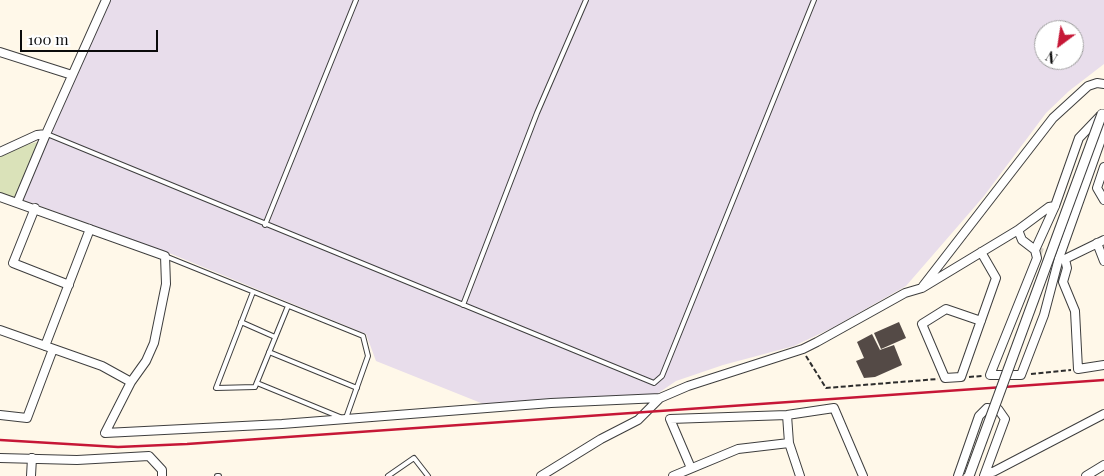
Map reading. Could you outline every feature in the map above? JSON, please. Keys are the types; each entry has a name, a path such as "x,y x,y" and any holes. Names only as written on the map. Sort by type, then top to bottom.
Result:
{"street":[{"path":"18,203 46,134 106,0"},
{"path":"0,52 72,75"},
{"path":"922,288 1053,118 1088,86 1097,83 1104,84"},
{"path":"1035,250 1055,206 1079,138 1102,114"},
{"path":"1018,230 1022,240 1035,250 1037,258 990,375 1021,375 1044,315 1102,137 1102,114"},
{"path":"969,476 1102,114"},
{"path":"0,152 37,135 46,134"},
{"path":"1104,167 1097,188 1104,200"},
{"path":"0,198 10,203 18,203 35,208 166,256 166,284 154,343 146,361 131,382 105,433 282,424 344,418 660,398 688,386 803,349 905,293 922,288 1018,230 1049,207 1055,206"},
{"path":"35,208 13,262 69,285"},
{"path":"0,414 27,418 69,285 90,229"},
{"path":"1062,259 1100,242 1104,261"},
{"path":"981,321 946,309 922,324 945,378 962,377 996,278 982,252"},
{"path":"1062,259 1067,268 1063,282 1075,310 1078,369 1104,366"},
{"path":"0,332 102,366 131,382"},
{"path":"544,475 601,439 638,420 660,398"},
{"path":"691,468 670,419 787,414 834,408 863,476"},
{"path":"958,476 979,416 987,408 998,409 1005,419 985,474"},
{"path":"787,414 789,443 800,476"},
{"path":"985,474 993,472 1104,414"},
{"path":"673,476 738,449 789,443"},
{"path":"0,458 77,460 149,456 162,470 162,476"},
{"path":"31,476 32,458"},
{"path":"1086,476 1104,465"}],"lane":[{"path":"266,225 356,0"},
{"path":"464,305 537,113 586,0"},
{"path":"46,134 654,383 662,376 814,0"},
{"path":"166,256 363,336 368,356 344,418 257,383"},
{"path":"254,292 216,388 255,387 288,306"},
{"path":"241,322 275,337"},
{"path":"269,352 357,388"},
{"path":"388,476 414,458 428,476"}],"path":[{"path":"803,349 826,388 945,378"},
{"path":"1021,375 1078,369"},
{"path":"962,377 990,375"}],"shaded area":[{"path":"110,0 1104,0 1104,64 1069,91 1046,113 984,196 906,286 832,328 794,346 723,365 676,381 654,396 486,405 376,361 366,334 169,253 21,199"}],"green space":[{"path":"37,142 40,143 17,197 9,198 0,194 0,157 19,147"}],"building":[{"path":"899,322 906,338 881,349 874,333"},
{"path":"872,334 880,350 894,345 902,365 875,377 864,378 856,361 864,358 857,342"}],"tunnel":[{"path":"1035,250 1059,258"}],"railway":[{"path":"0,440 118,447 187,444 1104,380"}]}
